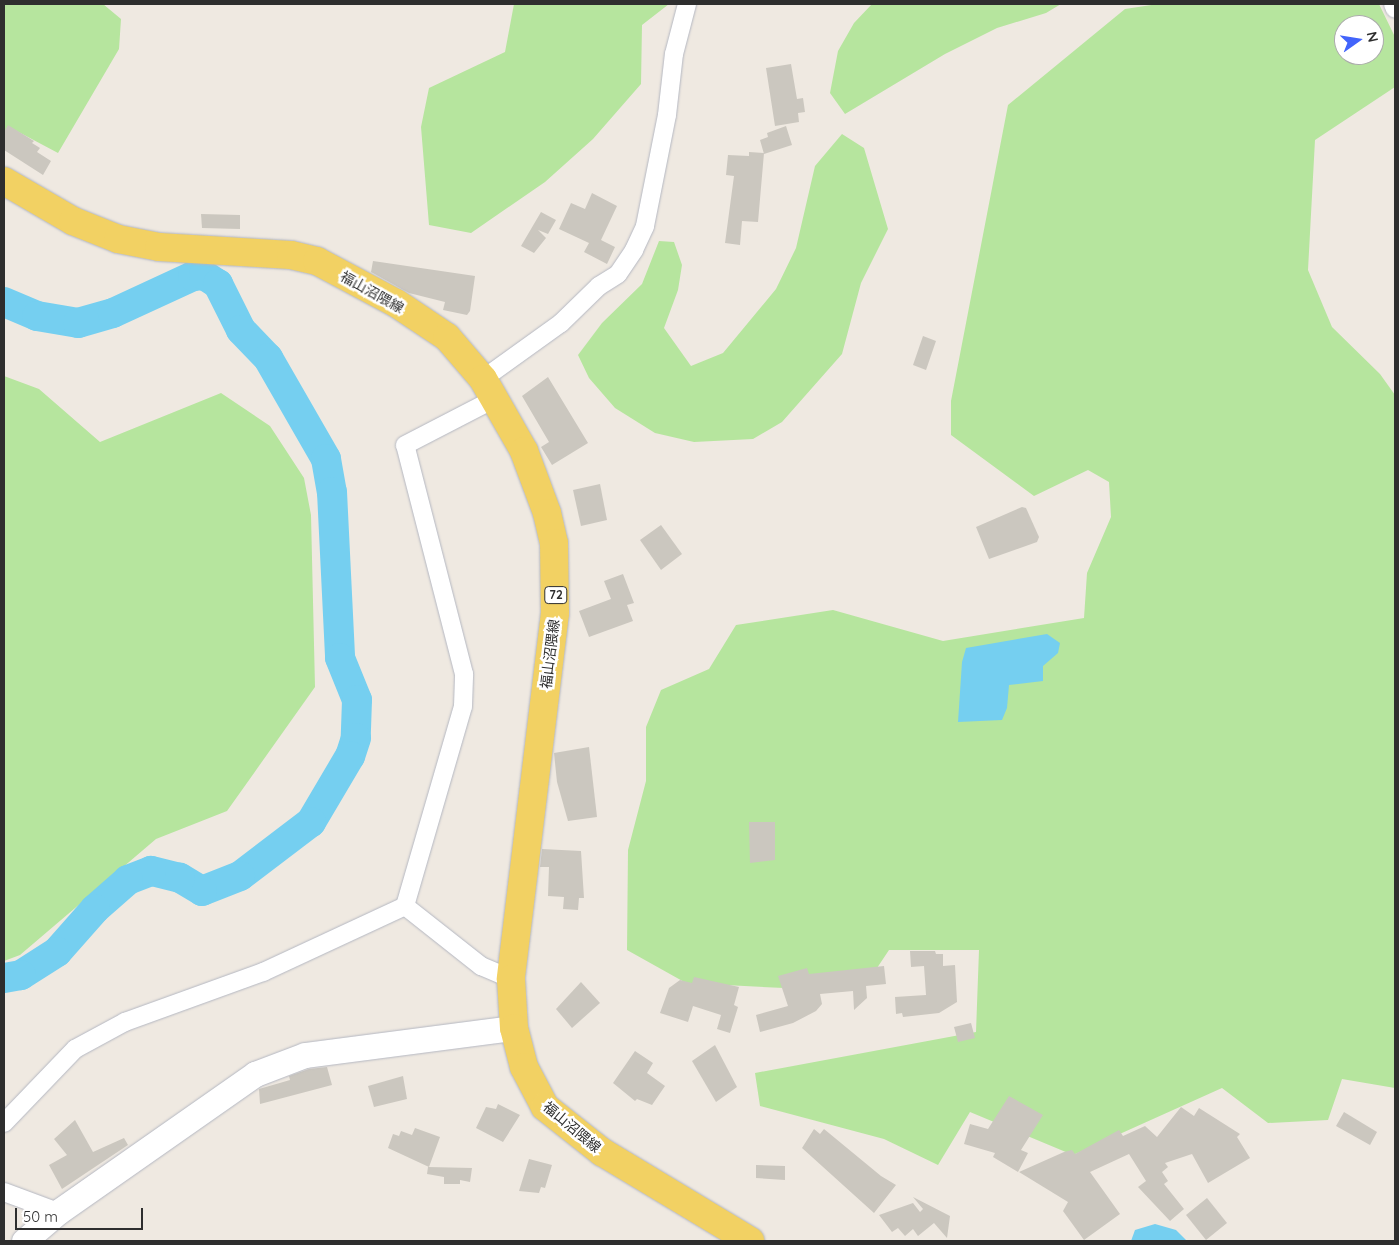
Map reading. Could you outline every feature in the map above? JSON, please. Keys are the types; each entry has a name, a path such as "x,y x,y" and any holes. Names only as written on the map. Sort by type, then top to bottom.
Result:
{"main road":[{"name":"福山沼隈線","path":"4,182 73,221 118,239 159,247 291,255 317,261 396,303 447,337 488,389 524,451 548,513 556,577 555,613 511,979 514,1028 524,1068 545,1107 602,1152 750,1241"}],"street":[{"path":"4,1122 74,1049 125,1022 263,972 405,906 463,706 464,674 405,445 488,389 561,323 598,286 618,274 634,250 645,226 667,116 674,54 687,4"},
{"path":"1393,4 1395,9"},
{"path":"405,906 481,966 511,979"},
{"path":"24,1241 58,1212 256,1074 305,1055 514,1028"},
{"path":"4,1192 58,1212"}],"green space":[{"path":"4,4 103,4 121,19 119,49 58,153 11,128 4,134"},
{"path":"514,4 669,4 642,25 641,84 593,139 545,182 471,233 429,225 421,127 429,88 505,52"},
{"path":"872,4 1061,4 1046,13 997,28 945,54 845,114 830,93 838,51 854,23"},
{"path":"1158,4 1379,4 1395,37 1395,87 1315,140 1308,270 1332,327 1380,374 1395,395 1395,1088 1342,1079 1328,1120 1268,1123 1222,1088 1073,1155 970,1112 938,1165 884,1139 760,1106 755,1073 976,1032 979,950 889,950 873,974 784,988 686,983 627,950 628,850 646,781 646,727 661,690 709,669 736,625 833,610 943,641 1084,618 1087,573 1111,517 1109,482 1088,470 1034,496 951,435 951,401 1008,105 1125,9"},
{"path":"842,134 864,148 888,229 861,283 842,354 782,422 753,439 694,442 655,433 615,408 589,378 578,355 602,323 642,284 659,241 674,242 682,265 678,290 664,328 691,366 723,353 776,289 796,248 815,166"},
{"path":"4,376 39,389 100,442 221,393 270,426 304,478 311,515 315,687 227,811 156,839 20,955 4,961"}],"water":[{"path":"1047,634 1060,643 1058,653 1043,666 1043,681 1009,685 1007,708 1002,720 958,722 962,662 966,648"},
{"path":"1155,1224 1176,1230 1187,1241 1131,1241 1135,1230"}],"building":[{"path":"791,64 797,99 803,98 805,112 798,113 799,122 775,126 766,68"},
{"path":"8,125 34,141 32,143 40,148 37,152 51,161 43,175 4,150 4,132"},
{"path":"786,126 792,145 764,154 760,140 768,137 767,133"},
{"path":"749,152 764,153 758,222 742,221 740,245 725,243 734,176 726,175 728,155 749,156"},
{"path":"592,193 617,206 601,240 615,247 607,264 584,252 589,243 559,229 571,203 585,209"},
{"path":"541,212 556,220 548,234 538,230 546,238 534,253 521,246"},
{"path":"201,214 240,215 240,229 202,228"},
{"path":"373,261 475,276 470,311 467,315 443,310 445,302 409,293 371,272"},
{"path":"923,336 936,341 926,370 913,365"},
{"path":"548,377 588,443 552,465 541,447 549,442 522,396"},
{"path":"600,484 607,520 581,526 573,490"},
{"path":"1022,507 1026,508 1039,537 1037,542 989,559 976,527"},
{"path":"661,525 682,554 661,570 640,540"},
{"path":"623,574 634,603 627,605 633,621 589,637 579,611 611,599 604,581"},
{"path":"589,747 597,817 568,821 557,782 554,753"},
{"path":"749,822 775,822 775,860 750,863"},
{"path":"542,849 581,851 584,898 579,898 578,910 563,909 564,897 548,896 549,867 540,867"},
{"path":"910,951 935,951 936,954 943,954 943,966 955,965 957,1002 939,1013 903,1017 902,1013 896,1014 895,997 926,995 924,966 911,967"},
{"path":"884,966 886,984 866,986 867,998 854,1010 853,991 820,994 822,1004 816,1011 793,1023 760,1032 756,1015 788,1006 778,976 807,968 809,974"},
{"path":"694,977 739,987 734,1005 738,1007 730,1033 717,1029 721,1015 693,1006 688,1022 660,1013 669,988 680,980 692,983"},
{"path":"581,982 600,1003 572,1028 556,1009"},
{"path":"971,1023 975,1038 958,1042 954,1027"},
{"path":"715,1045 737,1087 716,1102 692,1061"},
{"path":"635,1051 653,1063 647,1073 665,1086 652,1105 637,1099 635,1101 613,1083"},
{"path":"327,1067 332,1085 260,1104 259,1089 290,1080 289,1076 309,1069"},
{"path":"403,1076 407,1099 374,1107 368,1086"},
{"path":"1009,1096 1043,1115 1021,1150 1028,1153 1018,1172 993,1157 995,1153 964,1144 970,1124 988,1129"},
{"path":"498,1104 520,1115 503,1142 476,1128 486,1107 496,1109"},
{"path":"1181,1107 1194,1116 1199,1108 1240,1134 1237,1137 1250,1158 1208,1183 1192,1154 1165,1163 1168,1167 1162,1172 1168,1181 1164,1184 1184,1209 1170,1221 1138,1187 1146,1181 1129,1154 1090,1172 1120,1214 1084,1240 1063,1211 1068,1202 1019,1172 1064,1152 1072,1150 1075,1154 1119,1130 1123,1136 1145,1126 1157,1137"},
{"path":"1344,1112 1377,1132 1370,1145 1336,1126"},
{"path":"75,1120 93,1152 124,1138 128,1145 62,1189 49,1165 67,1155 54,1139"},
{"path":"415,1128 440,1137 429,1167 388,1148 393,1134 399,1136 401,1131 412,1135"},
{"path":"814,1129 820,1134 824,1129 881,1176 896,1185 874,1213 802,1148"},
{"path":"529,1159 552,1165 545,1188 541,1187 539,1193 519,1191"},
{"path":"756,1165 785,1166 785,1180 756,1178"},
{"path":"428,1167 472,1168 470,1182 460,1180 460,1184 444,1184 444,1177 427,1174"},
{"path":"913,1197 950,1216 947,1238 934,1223 918,1236 913,1229 905,1236 898,1228 892,1232 879,1215 913,1203 920,1212 923,1209"},
{"path":"1207,1198 1227,1223 1206,1240 1186,1215"}],"waterway":[{"path":"4,302 37,316 78,323 113,313 193,276 204,275 218,284 241,330 268,358 326,459 332,492 340,658 357,700 356,738 350,756 311,822 240,876 202,891 180,878 151,871 128,880 95,909 57,952 21,975 4,978"}]}
